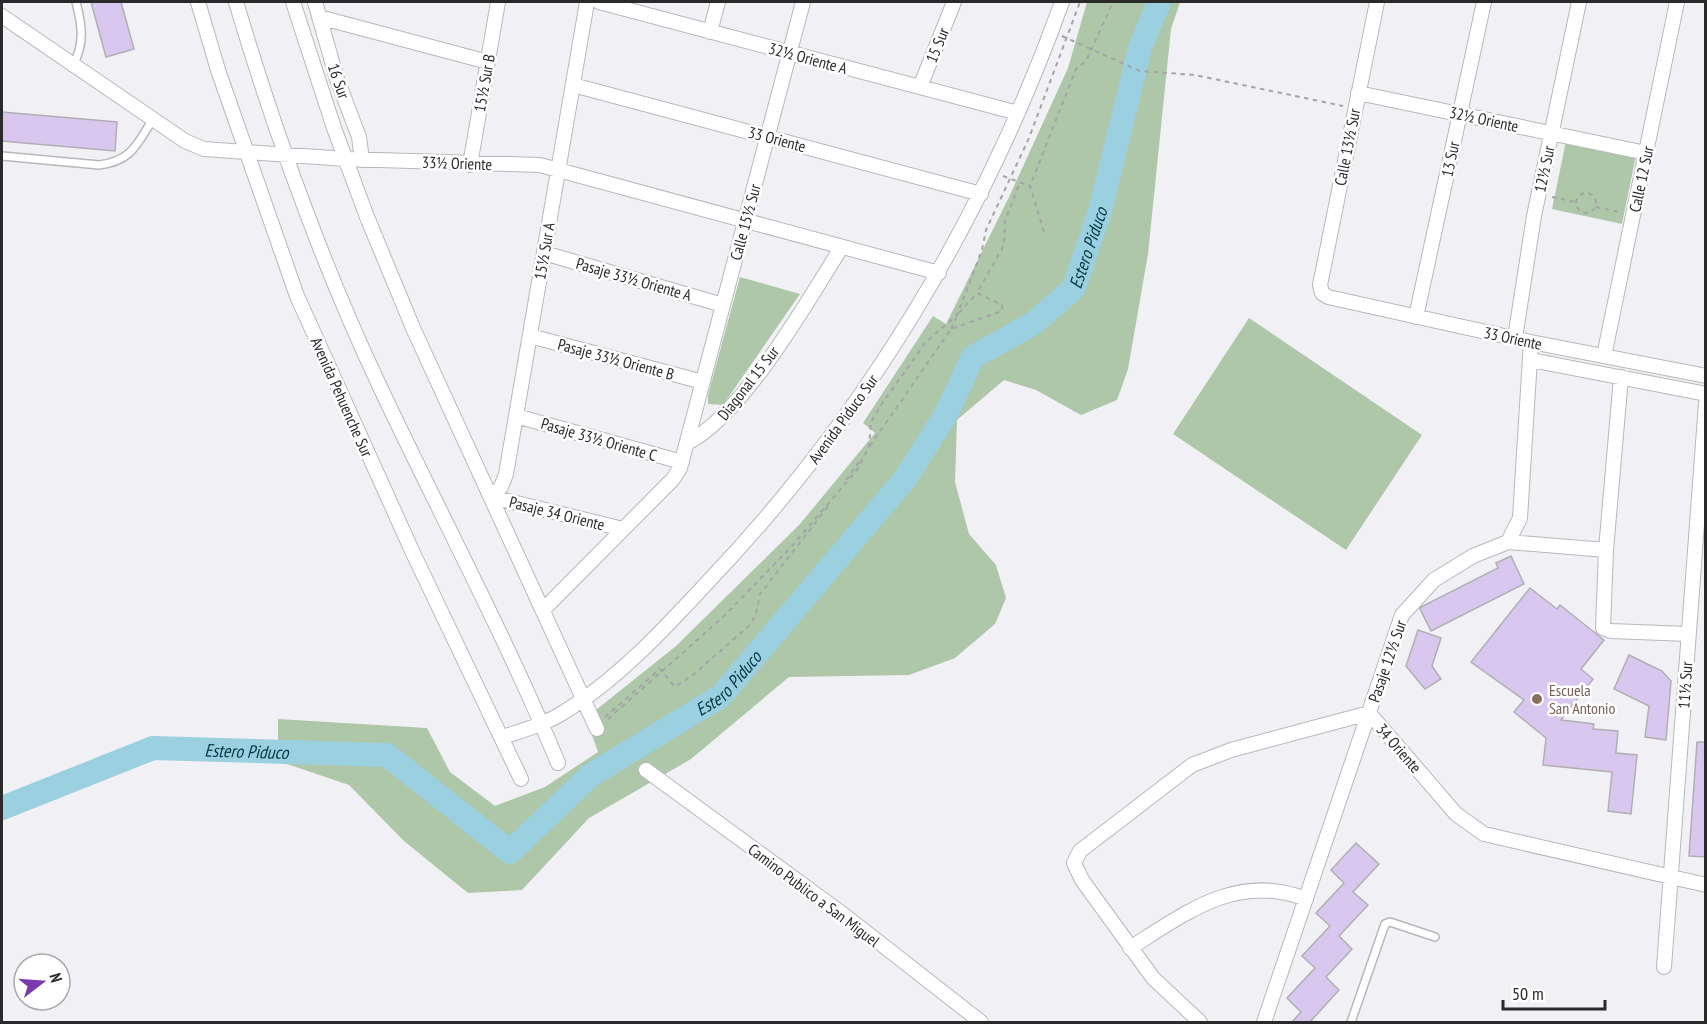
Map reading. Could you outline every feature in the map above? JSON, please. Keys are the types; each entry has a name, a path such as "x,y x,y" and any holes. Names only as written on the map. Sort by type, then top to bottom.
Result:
{"street":[{"name":"Avenida Pehuenche Sur","path":"198,2 246,153 297,296 412,553 521,778"},
{"path":"236,2 284,154 340,298 379,386 542,723 558,763"},
{"path":"293,2 346,159 413,327 544,609 596,727"},
{"name":"16 Sur","path":"315,2 359,137 362,160"},
{"name":"15½ Sur B","path":"470,165 498,2"},
{"name":"15½ Sur A","path":"492,496 504,480 587,2"},
{"name":"32½ Oriente A","path":"599,2 641,7 710,32 1018,113"},
{"path":"710,32 718,2"},
{"name":"Calle 15½ Sur","path":"687,443 803,2"},
{"name":"15 Sur","path":"920,87 954,2"},
{"name":"Avenida Piduco Sur","path":"503,738 542,723 584,699 692,599 777,505 860,397 939,273 981,194 1018,113 1062,2"},
{"name":"Calle 13½ Sur","path":"1322,293 1320,285 1377,2"},
{"name":"13 Sur","path":"1416,317 1484,2"},
{"name":"12½ Sur","path":"1515,338 1539,194 1579,2"},
{"name":"Calle 12 Sur","path":"1604,356 1677,2"},
{"name":"33½ Oriente","path":"2,16 185,141 204,149 362,160 470,165 527,164 939,273"},
{"path":"319,17 488,62"},
{"name":"33 Oriente","path":"573,85 981,194"},
{"name":"32½ Oriente","path":"1358,93 1646,153"},
{"name":"Diagonal 15 Sur","path":"687,443 710,429 725,414 784,336 842,248"},
{"name":"Pasaje 33½ Oriente A","path":"544,253 723,305"},
{"name":"33 Oriente","path":"1322,293 1328,297 1531,342 1706,376"},
{"name":"Pasaje 33½ Oriente B","path":"530,336 703,382"},
{"path":"1531,342 1520,518 1508,542 1606,550"},
{"name":"33 Oriente","path":"1531,360 1706,394"},
{"path":"1621,377 1606,550 1603,628 1611,631 1688,634"},
{"name":"11½ Sur","path":"1664,967 1706,403"},
{"name":"Pasaje 33½ Oriente C","path":"516,416 682,462"},
{"path":"544,609 673,478 682,462 687,443"},
{"name":"Pasaje 34 Oriente","path":"492,496 623,530"},
{"name":"Pasaje 12½ Sur","path":"1264,1023 1402,615 1416,597 1444,574 1473,556 1508,542"},
{"name":"34 Oriente","path":"1130,948 1082,880 1074,862 1080,851 1192,765 1231,750 1369,713 1456,814 1475,829 1493,837 1706,885"},
{"name":"Camino Publico a San Miguel","path":"646,770 844,915 981,1023"},
{"path":"1200,1023 1153,978 1130,948 1201,904 1239,891 1274,889 1306,899"}],"lane":[{"path":"73,65 82,49 76,2"},
{"path":"2,156 99,165 114,163 130,155 153,119"},
{"path":"1351,1023 1385,924 1390,922 1435,937"}],"path":[{"path":"1044,232 1030,186 1076,69 1086,62 1113,2"},
{"path":"1051,33 1092,48 1140,71 1195,75 1287,92 1355,109"},
{"path":"992,171 1030,186"},
{"path":"596,727 660,669 675,687 694,674 750,625 756,614 760,594 817,522 951,328 957,315 977,293 1004,245 1005,221 1020,182"},
{"path":"1588,193 1596,200 1596,207 1592,212 1582,213 1577,208 1576,202 1582,194 1588,193"},
{"path":"1539,194 1576,202"},
{"path":"1596,207 1633,215"},
{"path":"951,328 1002,311 1002,305 977,293"}],"green space":[{"path":"1087,2 1180,2 1171,29 1148,254 1128,369 1117,400 1081,415 1036,390 1004,380 957,420 955,482 969,534 996,565 1006,598 995,624 955,658 909,675 789,677 691,759 589,818 522,890 468,893 404,841 349,785 278,761 278,719 427,728 450,772 495,806 545,787 598,752 586,718 676,646 800,524 875,433 863,423 933,316 946,324 1009,197 1068,68"},
{"path":"1566,141 1636,155 1622,224 1552,209"},
{"path":"740,277 800,294 723,405 708,404 708,395"},
{"path":"1249,318 1422,435 1346,550 1173,434"}],"building":[{"path":"91,2 121,2 134,49 106,57"},
{"path":"2,112 117,122 115,151 2,141"},
{"path":"1511,556 1524,584 1431,631 1421,607 1498,568 1496,563"},
{"path":"1530,588 1557,609 1560,605 1604,640 1581,669 1593,679 1561,720 1594,724 1593,729 1618,731 1616,753 1637,755 1631,814 1608,811 1612,772 1543,765 1546,738 1514,712 1524,700 1471,662"},
{"path":"1418,630 1441,638 1432,666 1441,679 1425,689 1406,666"},
{"path":"1629,655 1662,671 1671,681 1666,740 1645,737 1649,706 1614,689"},
{"path":"1697,742 1706,742 1706,857 1689,856"},
{"path":"1356,843 1379,864 1353,892 1368,905 1339,936 1352,949 1326,977 1339,990 1309,1023 1291,1023 1301,1012 1287,998 1315,968 1302,956 1330,926 1316,913 1344,883 1331,870"}],"waterway":[{"name":"Estero Piduco","path":"2,808 153,748 387,755 510,852 591,775 721,696 905,479 946,414 973,357 1034,323 1074,288 1100,211 1140,48 1159,2"}],"place":[{"name":"Escuela San Antonio","path":"1537,699"}]}
